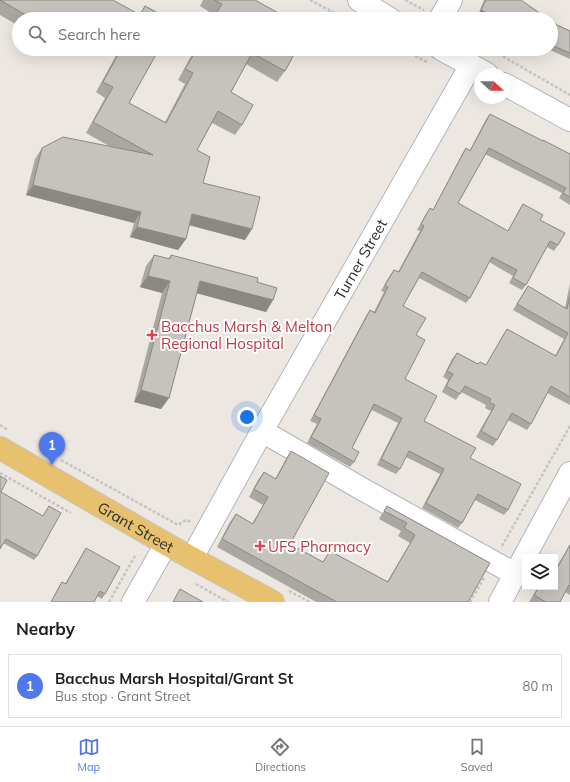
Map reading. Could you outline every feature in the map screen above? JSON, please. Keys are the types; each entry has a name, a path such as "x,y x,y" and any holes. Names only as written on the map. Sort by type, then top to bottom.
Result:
{"main road":[{"name":"Grant Street","path":"7,440 166,544 273,602"}],"street":[{"path":"359,0 379,12"},
{"path":"444,12 451,0"},
{"path":"454,56 475,68"},
{"name":"Turner Street","path":"192,558 262,431 474,78"},
{"path":"510,87 570,120"},
{"path":"262,431 362,489 515,574"},
{"path":"500,602 570,473"},
{"path":"133,602 166,544"}],"path":[{"path":"310,0 333,12"},
{"path":"502,56 570,95"},
{"path":"0,425 7,440"},
{"path":"470,602 570,426"},
{"path":"61,459 178,525 186,520 189,521"},
{"path":"109,602 136,554"},
{"path":"191,581 228,602"}],"building":[{"path":"0,0 113,0 135,12 21,12"},
{"path":"214,0 255,0 276,12 217,12 222,4"},
{"path":"486,0 521,0 538,12 485,12 481,10"},
{"path":"145,6 156,12 142,12"},
{"path":"558,25 570,31 570,53 558,48"},
{"path":"117,56 155,56 129,103 166,123 193,73 185,69 193,56 250,56 231,92 253,105 242,125 218,111 197,150 210,157 203,183 260,197 252,229 192,214 186,239 137,227 141,212 33,185 42,148 63,137 153,155 93,122 113,87 103,82"},
{"path":"258,56 293,56 285,71"},
{"path":"490,114 570,154 570,197 563,193 566,188 489,148 458,203 508,231 523,204 543,215 540,220 565,233 558,245 550,241 526,285 513,278 517,270 492,257 470,298 422,272 403,306 426,318 416,335 425,340 405,379 437,396 424,421 476,448 470,458 521,484 508,510 478,494 462,523 426,503 444,469 409,451 400,469 381,459 402,418 374,404 352,448 359,452 354,462 311,437 321,419 314,415 370,310 375,313 388,287 385,285 394,270 399,272 424,226 421,224 430,208 433,210 466,148 470,151"},
{"path":"154,255 170,259 171,255 258,278 257,282 277,288 273,300 200,281 169,398 141,390 170,281 148,276"},
{"path":"528,286 567,309 570,296 570,397 551,386 531,424 512,413 497,440 481,431 495,405 489,402 491,399 465,386 460,394 446,386 453,374 447,371 457,353 478,364 480,362 486,365 507,329 556,356 568,333 517,304"},
{"path":"291,451 329,473 290,544 323,562 330,551 388,582 415,535 404,528 407,523 384,511 387,506 490,563 468,602 337,602 222,539 236,514 253,524 268,497 254,489 264,472 276,479"},
{"path":"0,476 7,480 1,492 43,516 49,506 61,513 37,556 6,539 0,549"},
{"path":"570,545 570,586 569,585 560,602 546,602 534,595 537,590 558,590 558,567"},
{"path":"86,548 120,567 105,594 100,591 94,602 51,602 62,582 66,584"},
{"path":"180,589 203,602 173,602"}],"place":[{"name":"Bacchus Marsh & Melton Regional Hospital","path":"152,335"},
{"name":"Bacchus Marsh Hospital/Grant St","path":"52,465"},
{"name":"UFS Pharmacy","path":"260,546"}]}
